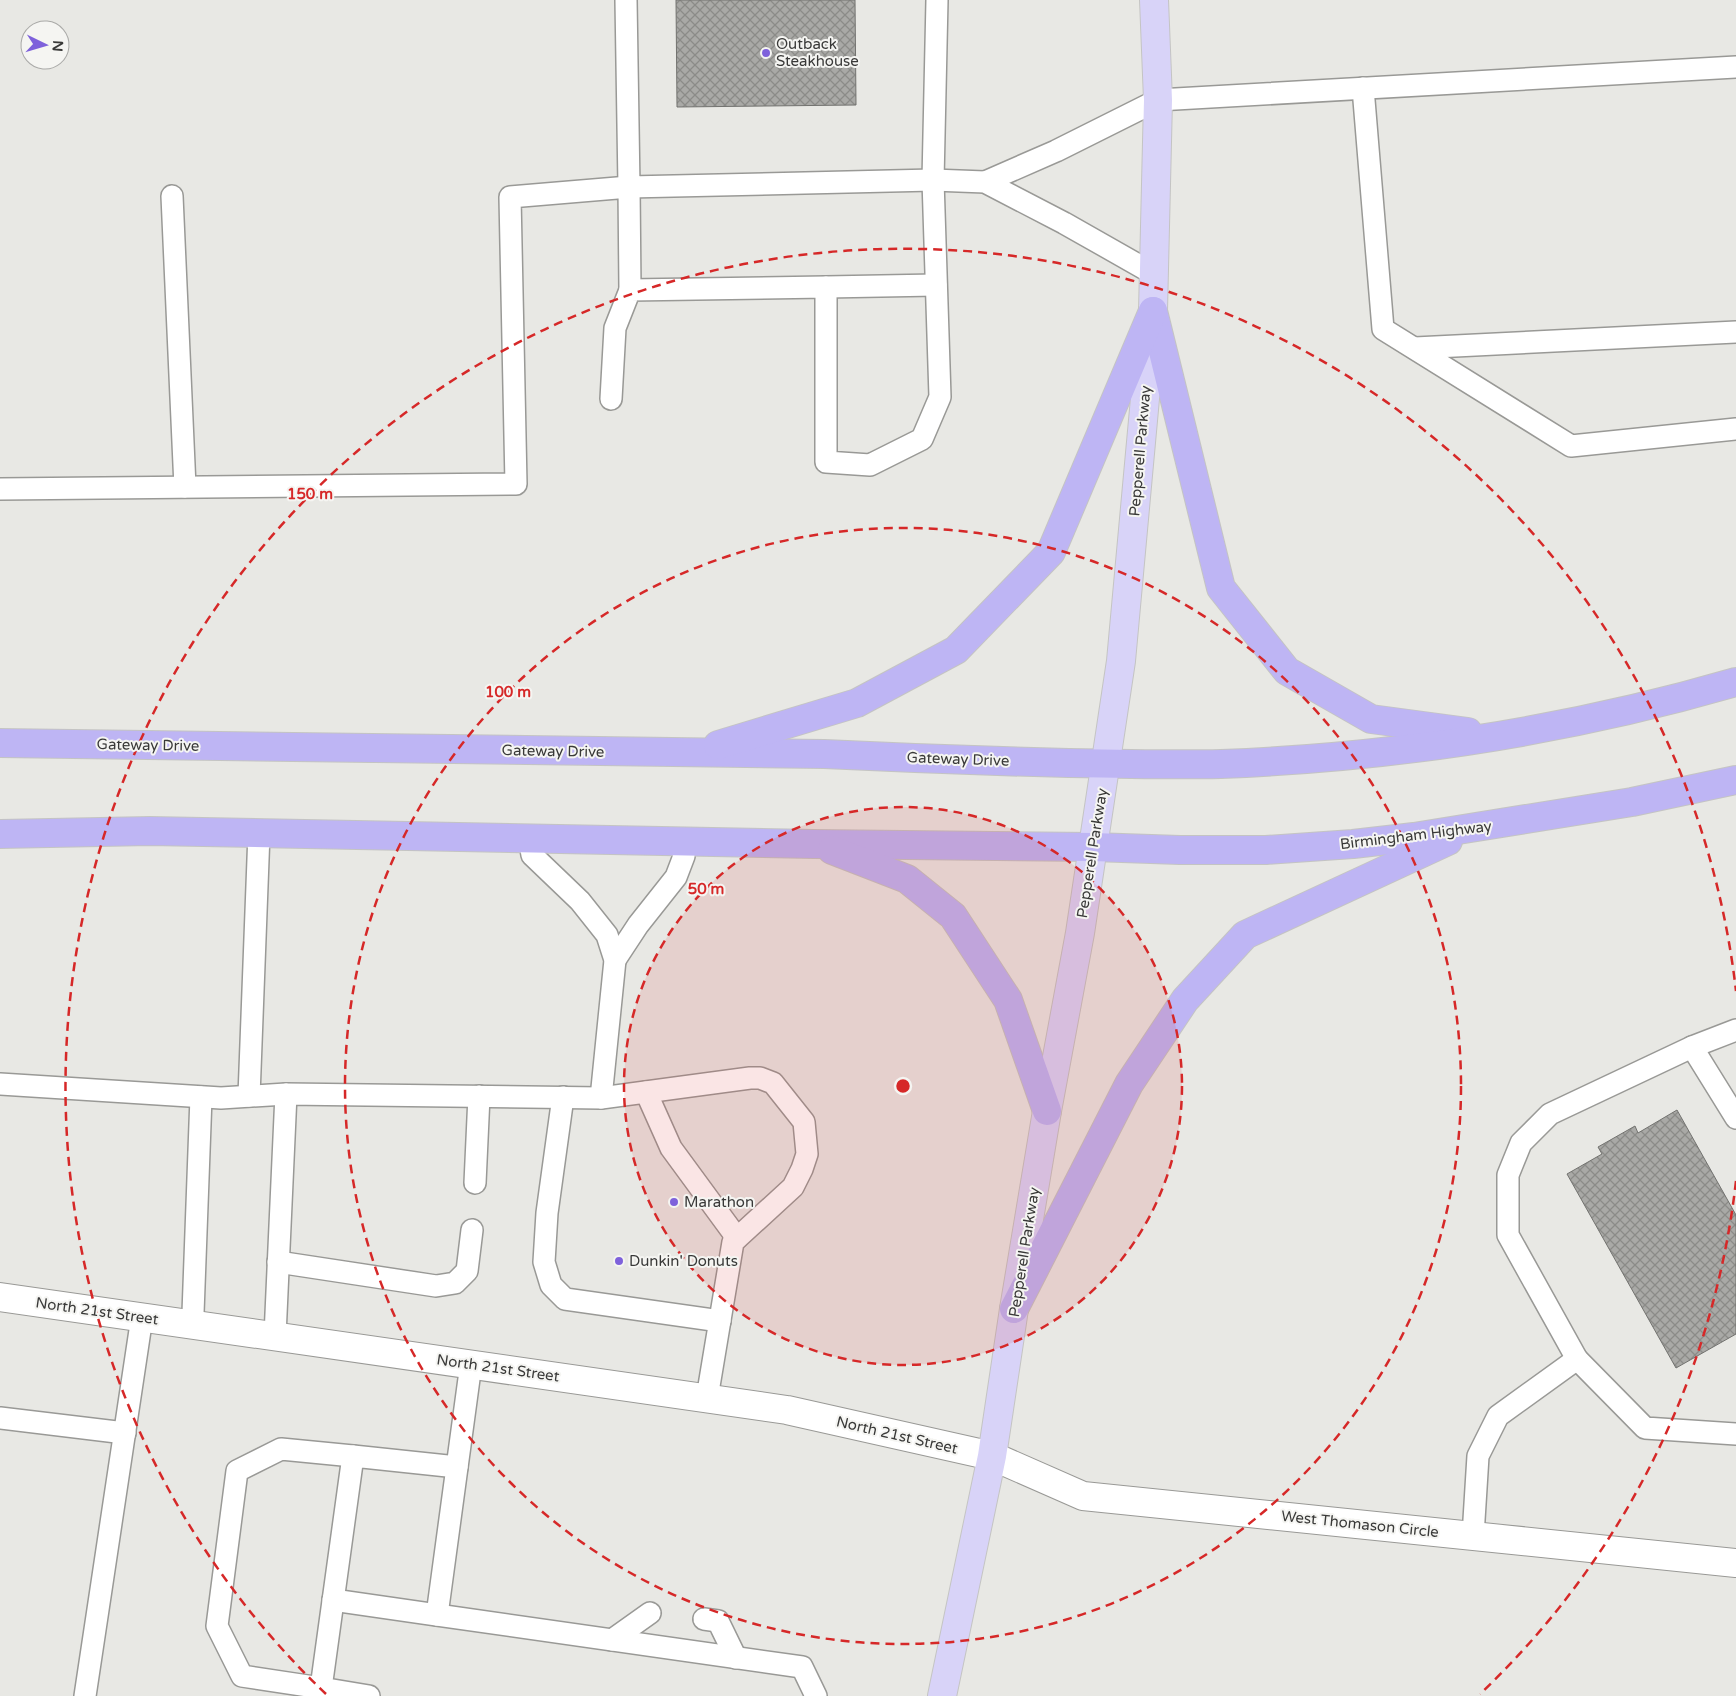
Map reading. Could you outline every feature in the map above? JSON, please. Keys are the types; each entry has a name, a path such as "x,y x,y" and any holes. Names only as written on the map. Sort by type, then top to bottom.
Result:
{"highway":[{"path":"1153,311 1221,588 1288,671 1371,719 1502,736"},
{"path":"692,753 857,703 956,650 1051,552 1153,311"},
{"path":"1105,764 1220,764 1315,759 1409,750 1502,736 1594,718 1696,694 1736,682"},
{"name":"Gateway Drive","path":"0,743 824,754 1105,764"},
{"name":"Birmingham Highway","path":"1093,847 1266,850 1353,844 1474,828 1632,802 1736,780"},
{"path":"1014,1309 1129,1084 1185,1000 1245,935 1474,828"},
{"path":"0,834 150,831 814,844 1093,847"},
{"path":"814,844 908,879 953,916 1008,1000 1047,1111"}],"main road":[{"name":"Pepperell Parkway","path":"942,1696 992,1456 1047,1111 1080,933 1120,661 1153,311 1158,100 1154,0"}],"street":[{"name":"North 21st Street","path":"0,1297 787,1410 992,1456"},
{"name":"West Thomason Circle","path":"992,1456 1083,1496 1736,1563"}],"lane":[{"path":"611,399 615,328 630,290 626,0"},
{"path":"826,287 826,462 870,465 922,439 940,397 933,180 938,0"},
{"path":"985,182 1056,151 1158,100 1736,67"},
{"path":"1363,88 1383,329 1571,446 1736,429"},
{"path":"0,489 516,484 510,196 628,187 933,180 985,182 1064,223 1154,274"},
{"path":"172,196 185,487"},
{"path":"630,290 936,285"},
{"path":"1415,348 1736,332"},
{"path":"249,1096 259,833"},
{"path":"529,838 532,855 580,901 607,935 615,960 600,1098"},
{"path":"615,960 638,925 676,877 684,856 684,841"},
{"path":"1736,1030 1692,1047 1550,1114 1521,1143 1508,1175 1508,1235 1577,1359 1645,1428 1736,1434"},
{"path":"1692,1047 1736,1118"},
{"path":"0,1084 221,1098 286,1094 600,1098 760,1078 773,1083 804,1122 807,1154 794,1187 733,1242 707,1398"},
{"path":"646,1092 671,1148 738,1238"},
{"path":"275,1336 286,1094"},
{"path":"475,1183 479,1096"},
{"path":"191,1324 193,1313 201,1097"},
{"path":"563,1097 547,1213 544,1262 550,1285 566,1299 720,1322"},
{"path":"278,1262 436,1286 455,1282 467,1271 472,1230"},
{"path":"84,1696 142,1317"},
{"path":"1473,1536 1478,1456 1498,1416 1577,1359"},
{"path":"437,1615 472,1364"},
{"path":"0,1418 125,1433"},
{"path":"368,1696 242,1676 217,1626 236,1471 281,1449 457,1467"},
{"path":"321,1688 353,1456"},
{"path":"333,1600 802,1668 816,1696"},
{"path":"612,1640 650,1613"},
{"path":"704,1619 718,1621 736,1658"}],"building":[{"name":"Outback Steakhouse","path":"676,0 855,0 856,105 677,107"},
{"path":"1677,1110 1736,1215 1736,1334 1676,1368 1567,1174 1602,1154 1598,1147 1635,1126 1638,1133"}],"place":[{"name":"Outback Steakhouse","path":"766,53"},
{"name":"Marathon","path":"674,1202"},
{"name":"Dunkin' Donuts","path":"619,1261"}]}
